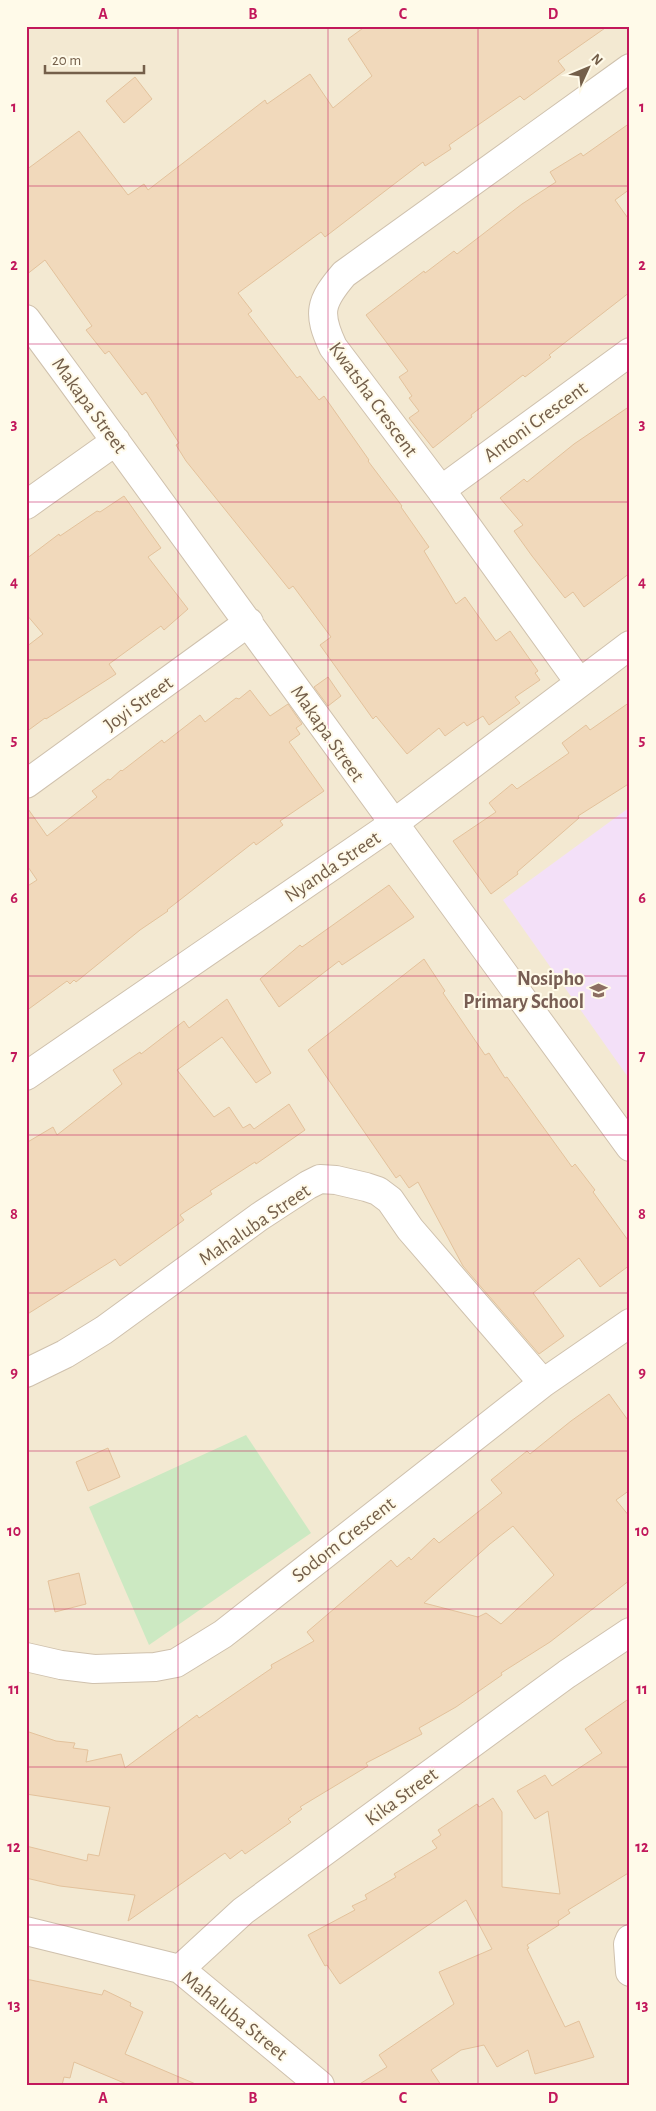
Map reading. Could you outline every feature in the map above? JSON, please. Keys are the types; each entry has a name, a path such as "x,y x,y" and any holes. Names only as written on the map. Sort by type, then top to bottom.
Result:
{"street":[{"name":"Kwatsha Crescent","path":"579,682 441,490 333,347 325,330 322,311 327,294 344,274 630,68"},
{"name":"Makapa Street","path":"26,319 249,622 393,824 630,1147"},
{"name":"Antoni Crescent","path":"441,490 630,352"},
{"path":"26,505 116,441"},
{"name":"Joyi Street","path":"26,784 249,622"},
{"name":"Nyanda Street","path":"26,1076 393,824 630,645"},
{"name":"Mahaluba Street","path":"26,1373 65,1354 104,1330 308,1185 320,1180 336,1180 378,1191 390,1200 410,1230 543,1383"},
{"name":"Sodom Crescent","path":"26,1657 61,1665 94,1669 136,1668 176,1663 222,1634 543,1383 630,1323"},
{"name":"Kika Street","path":"180,1969 243,1911 559,1679 630,1632"},
{"name":"Mahaluba Street","path":"26,1931 180,1969 320,2085"},
{"path":"630,1939 628,1944 630,1972"}],"shaded area":[{"path":"26,26 630,26 630,2085 26,2085"},
{"name":"Nosipho Primary School","path":"630,807 630,1080 503,900"}],"green space":[{"path":"246,1435 311,1533 149,1645 89,1507"}],"building":[{"path":"366,26 608,26 558,61 565,70 524,100 520,96 449,145 451,149 425,166 423,162 325,237 321,232 238,293 252,311 248,314 297,378 300,376 319,400 324,396 368,461 402,506 429,547 424,551 456,604 465,597 496,641 510,631 538,671 535,673 540,680 515,697 520,703 489,725 483,716 467,726 464,722 445,736 439,728 407,754 376,716 373,719 320,645 331,637 293,586 289,589 186,461 176,445 179,443 146,392 142,395 109,351 105,354 86,330 92,326 45,260 26,275 26,170 79,131 128,195 144,184 148,190 265,100 267,104 310,74 333,108 372,76 348,39"},
{"path":"135,77 152,99 124,123 106,101"},
{"path":"630,123 630,189 615,200 630,221 630,292 549,355 551,357 525,377 523,375 471,415 472,417 433,448 409,418 419,411 409,398 412,396 399,377 408,371 366,315 424,271 425,273 454,251 457,254 522,204 556,182 550,172 581,153 583,156"},
{"path":"630,406 630,573 584,607 573,592 565,598 532,556 514,531 523,525 500,498 524,479 527,482 574,444"},
{"path":"124,496 161,548 148,557 188,609 164,630 161,626 109,664 116,674 26,732 26,647 43,634 26,614 26,559 59,534 60,536 97,511 100,512"},
{"path":"328,677 341,696 328,706 314,687"},
{"path":"250,690 270,716 288,704 302,724 296,728 300,734 289,742 324,791 280,821 283,825 256,845 254,842 76,982 74,980 70,984 67,981 26,1011 26,887 37,880 26,864 26,806 47,836 97,797 92,791 108,779 110,780 162,740 164,743 200,715 205,722 236,698 239,699"},
{"path":"630,702 630,783 578,816 579,818 517,872 518,874 491,894 453,841 496,812 489,803 512,784 517,789 569,753 562,743 586,725 590,730"},
{"path":"389,885 414,917 342,965 339,961 279,1007 260,979 300,945 302,947"},
{"path":"424,959 445,991 443,993 485,1055 489,1053 505,1078 507,1077 572,1167 575,1164 595,1190 593,1192 630,1243 630,1265 600,1287 579,1258 533,1293 564,1336 539,1354 463,1266 418,1182 409,1188 400,1175 396,1178 308,1050"},
{"path":"227,999 271,1073 256,1083 222,1037 177,1070 214,1117 229,1107 243,1128 250,1124 254,1129 289,1104 305,1130 256,1164 255,1162 210,1191 212,1194 180,1215 184,1220 120,1266 115,1259 26,1315 26,1143 53,1127 57,1135 122,1084 113,1070 140,1052 141,1054 184,1021 189,1028"},
{"path":"609,1394 630,1423 630,1490 616,1500 630,1517 630,1580 550,1642 501,1673 502,1675 456,1707 419,1728 422,1734 366,1763 368,1766 300,1807 302,1809 288,1819 291,1822 245,1854 242,1850 230,1859 225,1853 128,1921 135,1895 60,1886 26,1878 26,1846 87,1861 88,1854 99,1856 110,1807 26,1794 26,1731 56,1741 75,1743 73,1748 88,1750 86,1762 121,1754 125,1768 197,1715 199,1718 272,1668 271,1665 314,1641 307,1632 391,1560 397,1567 409,1557 411,1560 434,1538 439,1543 502,1493 491,1480 527,1451 530,1454","holes":["513,1526 554,1575 501,1624 486,1613 478,1617 424,1603"]},
{"path":"108,1448 120,1477 88,1491 76,1462"},
{"path":"79,1573 86,1604 55,1612 48,1581"},
{"path":"630,1698 630,1872 568,1910 570,1913 558,1921 559,1925 527,1945 529,1948 527,1949 565,2027 579,2021 594,2057 535,2074 528,2050 497,2067 484,2045 461,2050 431,2070 441,2085 358,2085 387,2067 379,2055 454,2004 439,1972 492,1949 466,1900 340,1984 327,1965 325,1966 308,1935 355,1910 352,1906 367,1899 365,1895 396,1877 394,1874 437,1848 432,1841 441,1835 438,1830 477,1804 479,1807 493,1798 502,1812 502,1887 560,1894 548,1811 535,1819 517,1791 545,1775 552,1786 602,1753 585,1729"},
{"path":"26,1979 102,1995 104,1990 131,2003 130,2006 143,2012 125,2054 198,2085 129,2085 74,2062 70,2078 64,2077 62,2085 26,2085"}],"place":[{"name":"Nosipho Primary School","path":"598,990"}]}
